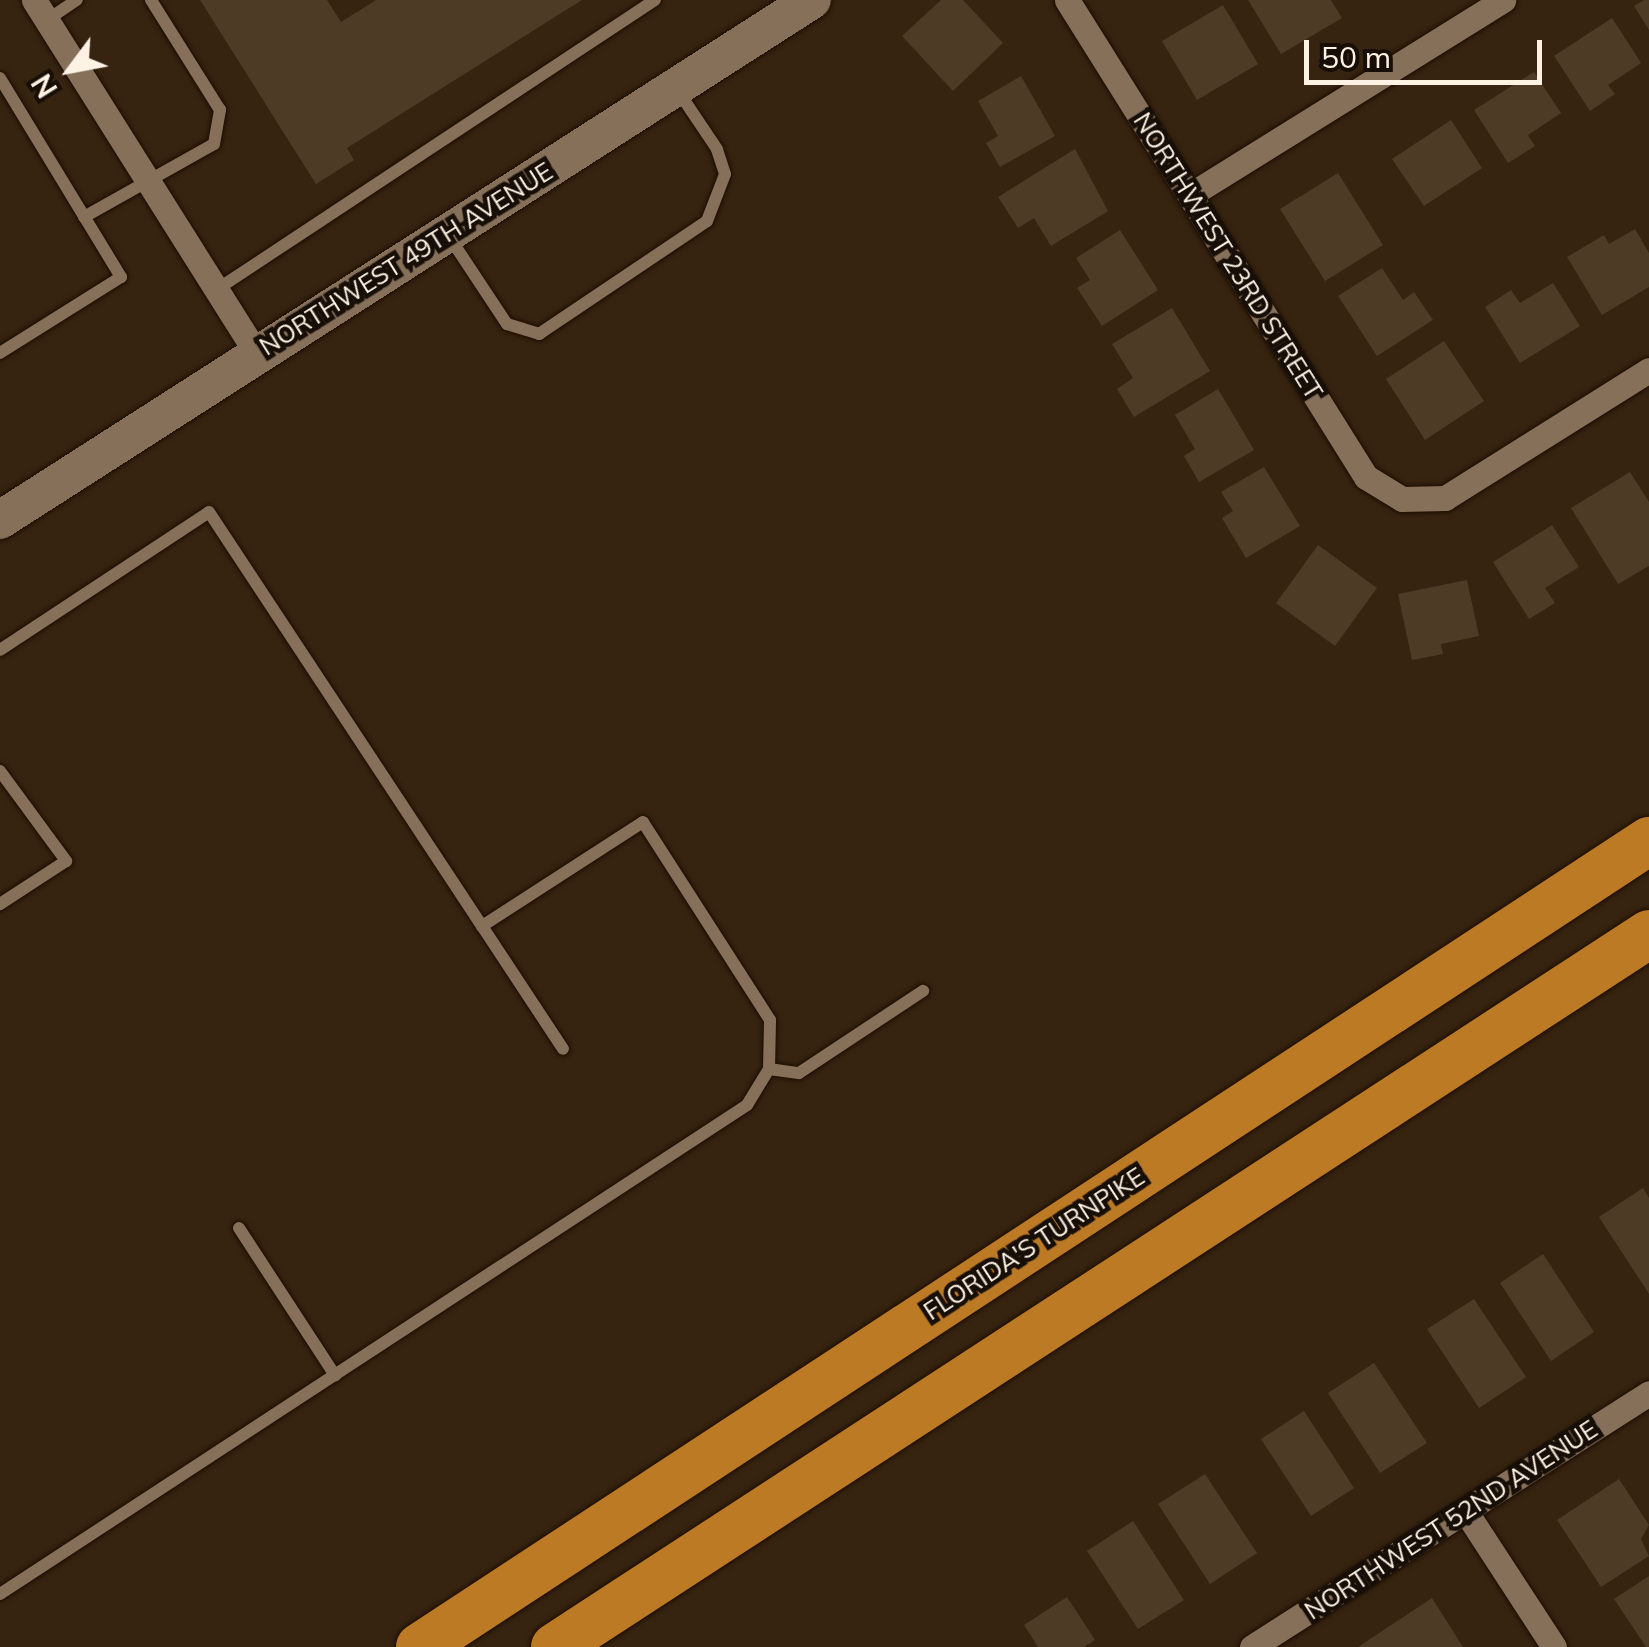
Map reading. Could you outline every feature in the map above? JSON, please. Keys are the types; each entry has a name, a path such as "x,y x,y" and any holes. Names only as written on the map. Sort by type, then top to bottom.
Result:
{"highway":[{"name":"FLORIDA'S TURNPIKE","path":"420,1647 1649,841"},
{"path":"555,1647 1649,934"}],"street":[{"name":"NORTHWEST 49TH AVENUE","path":"0,520 812,0"},
{"name":"NORTHWEST 23RD STREET","path":"1067,0 1366,477 1402,499 1445,498 1649,370"},
{"path":"1190,195 1502,0"},
{"path":"41,10 257,354"},
{"name":"NORTHWEST 52ND AVENUE","path":"1252,1647 1649,1392"},
{"path":"1466,1512 1554,1647"}],"lane":[{"path":"41,10 78,0"},
{"path":"84,218 214,144 220,110 151,0"},
{"path":"216,290 655,0"},
{"path":"0,78 120,277 0,353"},
{"path":"447,233 506,324 540,334 707,221 725,174 716,149 676,87"},
{"path":"0,650 209,512 563,1049"},
{"path":"0,771 66,862 0,904"},
{"path":"0,1594 746,1105 769,1069 770,1020 643,822 482,926"},
{"path":"769,1069 800,1073 924,991"},
{"path":"239,1228 335,1374"}],"building":[{"path":"200,0 327,0 341,22 376,0 582,0 347,148 354,160 316,184"},
{"path":"941,0 963,0 1003,43 953,91 902,36"},
{"path":"1248,0 1331,0 1342,18 1281,54"},
{"path":"1649,0 1649,30 1634,6"},
{"path":"1223,5 1258,64 1197,100 1162,41"},
{"path":"1612,18 1641,63 1608,85 1615,94 1590,111 1554,56"},
{"path":"1534,72 1561,113 1528,135 1535,146 1508,163 1474,110"},
{"path":"1021,76 1055,136 1000,167 986,143 998,136 978,101"},
{"path":"1451,120 1482,168 1424,206 1392,159"},
{"path":"1075,149 1108,211 1051,246 1034,218 1018,228 998,197"},
{"path":"1338,173 1383,245 1325,281 1280,209"},
{"path":"1635,229 1649,253 1649,287 1602,315 1567,257 1604,235 1609,244"},
{"path":"1120,230 1158,290 1102,326 1077,288 1090,280 1076,258"},
{"path":"1382,268 1403,300 1414,292 1433,320 1377,356 1338,296"},
{"path":"1553,283 1580,326 1520,363 1485,307 1511,290 1520,303"},
{"path":"1172,308 1210,371 1134,417 1117,389 1133,378 1112,344"},
{"path":"1444,341 1484,401 1425,440 1386,379"},
{"path":"1218,389 1254,450 1199,482 1184,456 1195,449 1175,415"},
{"path":"1264,467 1300,526 1246,558 1222,518 1233,511 1221,492"},
{"path":"1630,472 1649,502 1649,566 1618,584 1571,508"},
{"path":"1552,525 1579,567 1545,588 1555,603 1529,619 1493,562"},
{"path":"1318,545 1377,588 1335,646 1276,603"},
{"path":"1467,580 1479,636 1441,644 1443,654 1412,660 1398,594"},
{"path":"1643,1188 1649,1198 1649,1294 1599,1217"},
{"path":"1543,1254 1594,1332 1551,1361 1500,1283"},
{"path":"1474,1299 1526,1377 1479,1408 1427,1329"},
{"path":"1374,1363 1427,1443 1380,1473 1328,1393"},
{"path":"1304,1411 1354,1488 1311,1516 1261,1439"},
{"path":"1205,1474 1257,1553 1210,1584 1158,1504"},
{"path":"1619,1479 1649,1525 1641,1539 1649,1556 1601,1587 1557,1520"},
{"path":"1133,1521 1184,1600 1138,1629 1087,1551"},
{"path":"1649,1576 1649,1647 1646,1647 1614,1599"},
{"path":"1067,1597 1095,1640 1084,1647 1038,1647 1024,1625"},
{"path":"1432,1598 1463,1647 1358,1647"}]}
